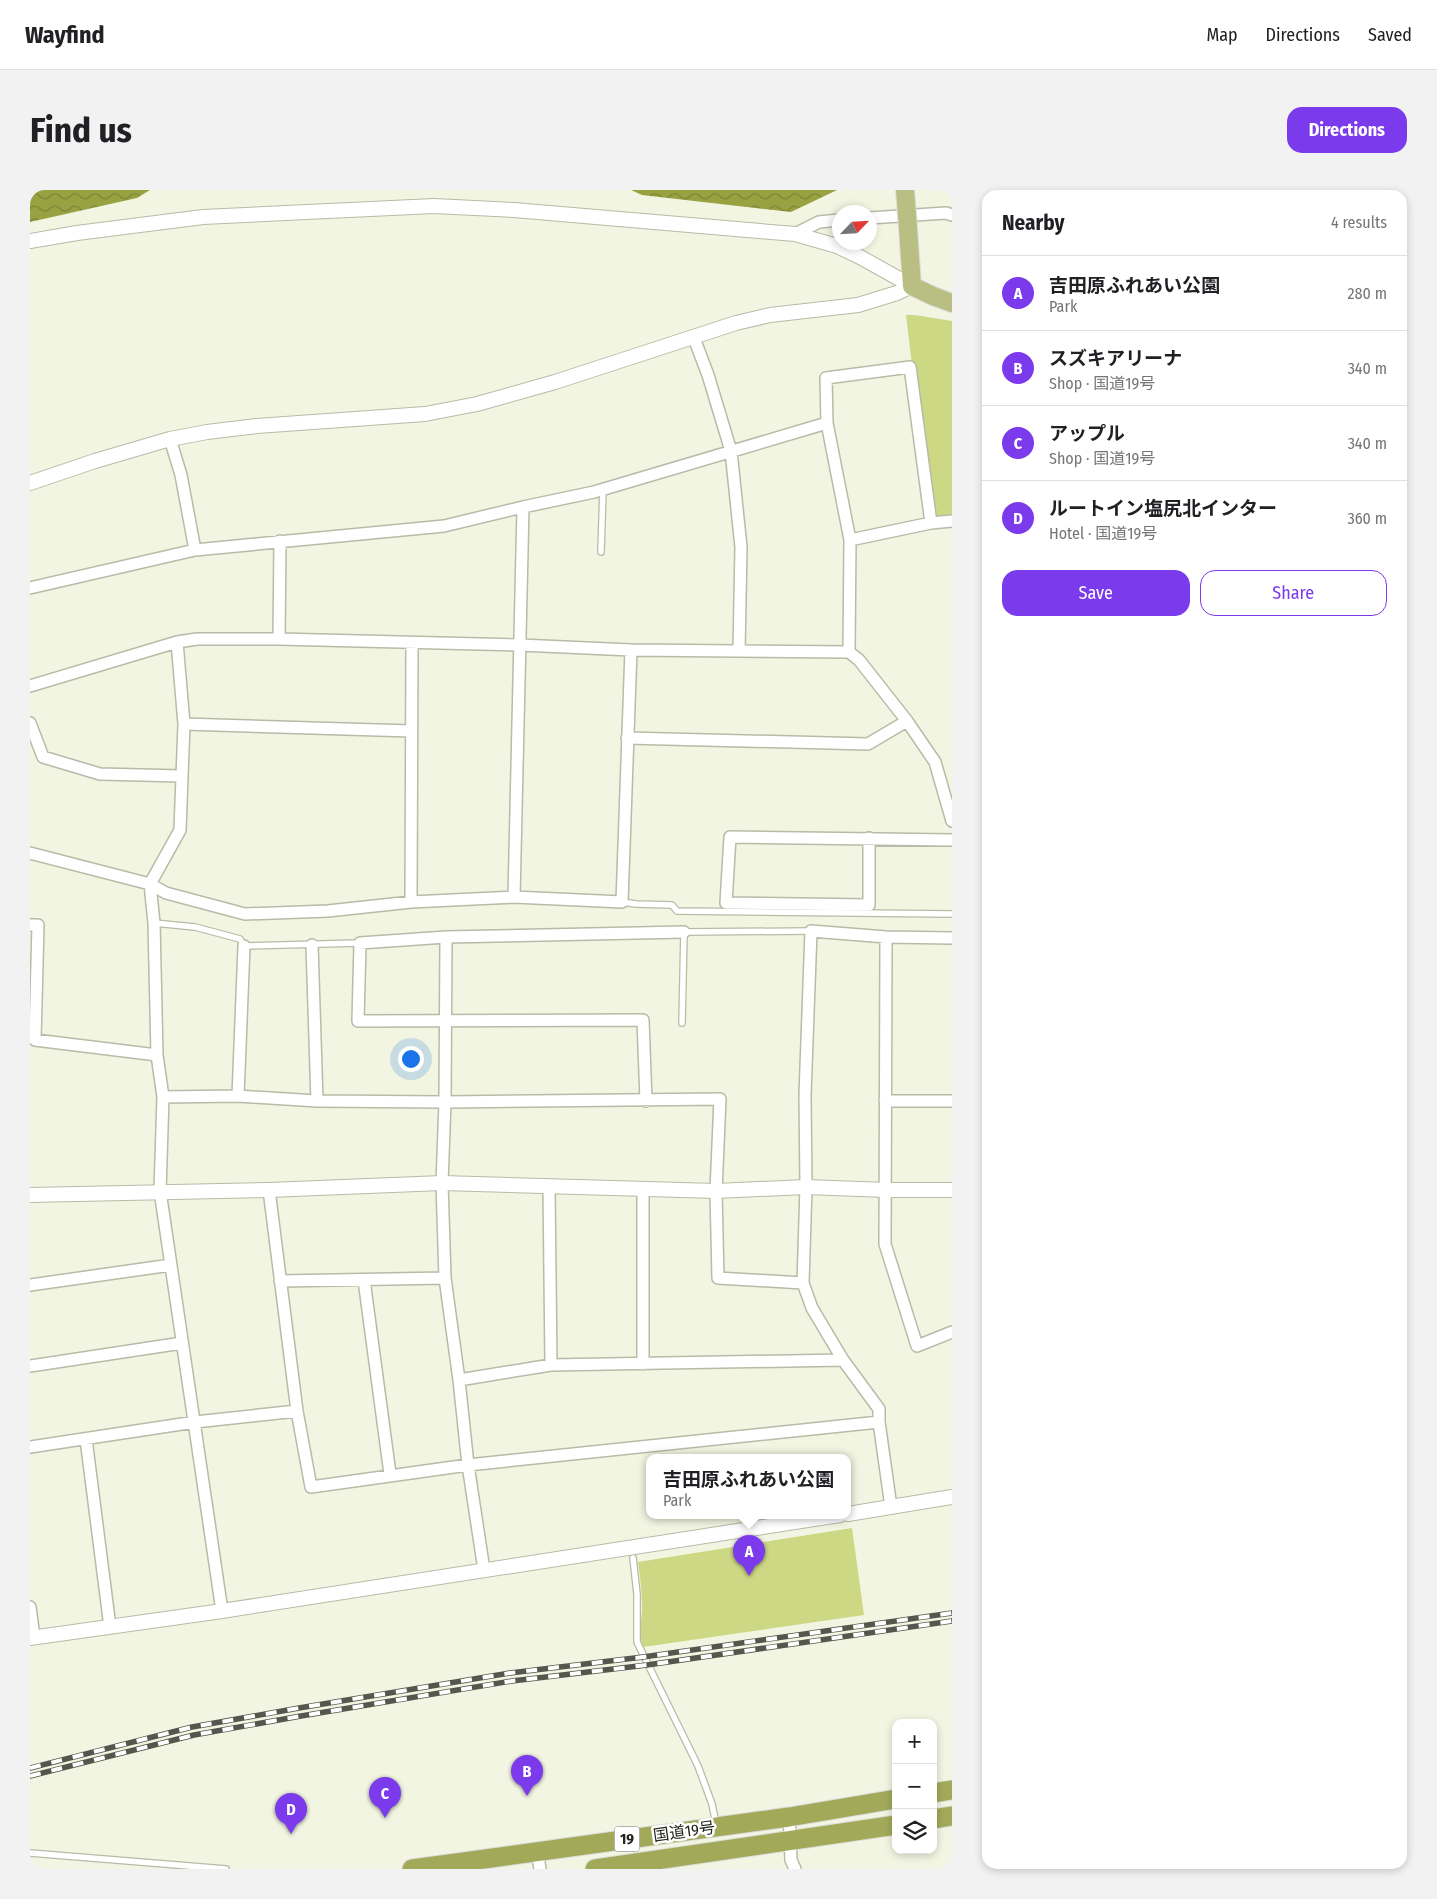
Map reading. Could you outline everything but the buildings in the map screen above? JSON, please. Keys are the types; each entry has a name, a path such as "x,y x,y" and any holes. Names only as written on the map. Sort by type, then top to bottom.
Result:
{"highway":[{"path":"937,1792 952,1790"},
{"name":"国道19号","path":"412,1869 538,1860 716,1826 789,1817 892,1800"},
{"path":"937,1818 952,1816"},
{"name":"国道19号","path":"595,1869 892,1826"}],"main road":[{"path":"905,190 912,286 952,303"}],"street":[{"path":"30,241 203,217 434,206 514,210 795,234 837,246 912,286"},
{"path":"877,218 946,213 952,215"},
{"path":"795,234 819,222 832,221"},
{"path":"30,483 170,439 256,426 425,414 477,404 555,382 736,324 770,315 858,305 878,300 912,286"},
{"path":"694,338 708,375 731,451 741,547 739,652"},
{"path":"849,652 850,540 827,422 826,378 910,367 931,523"},
{"path":"30,588 195,550 444,526 603,489 827,422"},
{"path":"170,439 181,475 195,550"},
{"path":"514,896 523,507"},
{"path":"850,540 931,523 952,521"},
{"path":"279,639 280,541"},
{"path":"30,686 178,642 197,639 279,639 520,645 631,650 849,652 859,660 908,721 934,762 952,821"},
{"path":"178,642 184,724 180,830 150,884 154,923 157,1055 163,1097 160,1191 222,1611"},
{"path":"411,902 410,731 412,643"},
{"path":"30,853 150,884 166,893 245,914 328,911 411,902 514,896 622,902 631,650"},
{"path":"627,738 868,744 908,721"},
{"path":"30,723 44,757 100,774 182,776"},
{"path":"184,724 410,731"},
{"path":"869,838 869,904 726,902 730,837 869,838 952,840"},
{"path":"30,925 38,925 35,1040 157,1055"},
{"path":"891,1507 879,1422 879,1409 843,1360 812,1308 803,1282 806,1187 804,1095 811,930 886,937 952,938"},
{"path":"646,1101 642,1020 358,1021 360,943 446,937 684,932"},
{"path":"446,937 445,1102 442,1183 445,1278 468,1465 484,1570"},
{"path":"886,937 885,1101 887,1190 885,1244 917,1346 952,1332"},
{"path":"312,945 317,1101"},
{"path":"238,1096 244,946"},
{"path":"163,1097 238,1096 317,1101 445,1102 720,1099 716,1191 718,1278 803,1282"},
{"path":"885,1101 952,1101"},
{"path":"30,1195 269,1190 442,1183 716,1191 806,1187 952,1190"},
{"path":"549,1186 551,1365"},
{"path":"643,1189 643,1364"},
{"path":"269,1190 297,1410 311,1487 390,1474 468,1465 879,1422"},
{"path":"30,1285 171,1265"},
{"path":"280,1281 445,1278"},
{"path":"364,1280 390,1474"},
{"path":"30,1366 182,1343"},
{"path":"459,1380 551,1365 843,1360"},
{"path":"30,1447 195,1422 297,1410"},
{"path":"86,1439 110,1627"},
{"path":"851,1514 952,1497"},
{"path":"30,1607 32,1638 222,1611 814,1519"},
{"path":"789,1817 791,1860 794,1869"}],"lane":[{"path":"601,552 603,489"},
{"path":"622,902 672,905 677,911 952,914"},
{"path":"154,923 195,927 240,939 244,946 360,943"},
{"path":"682,1023 684,932 811,930"},
{"path":"633,1558 637,1594 637,1642 698,1766 712,1804 716,1826"},
{"path":"30,1853 226,1869"}],"shaded area":[{"path":"906,315 952,321 952,527 944,527 936,521"},
{"path":"852,1528 864,1615 643,1647 640,1632 642,1596 638,1562"}],"water":[{"path":"30,190 150,190 137,198 30,222"},
{"path":"631,190 837,190 791,212 642,195"}],"railway":[{"path":"30,1768 192,1727 299,1708 510,1673 643,1657 952,1613"},
{"path":"30,1776 194,1735 301,1716 512,1681 647,1665 952,1621"}],"place":[{"name":"吉田原ふれあい公園","path":"749,1576"},
{"name":"スズキアリーナ","path":"527,1796"},
{"name":"アップル","path":"385,1818"},
{"name":"ルートイン塩尻北インター","path":"291,1834"}]}
